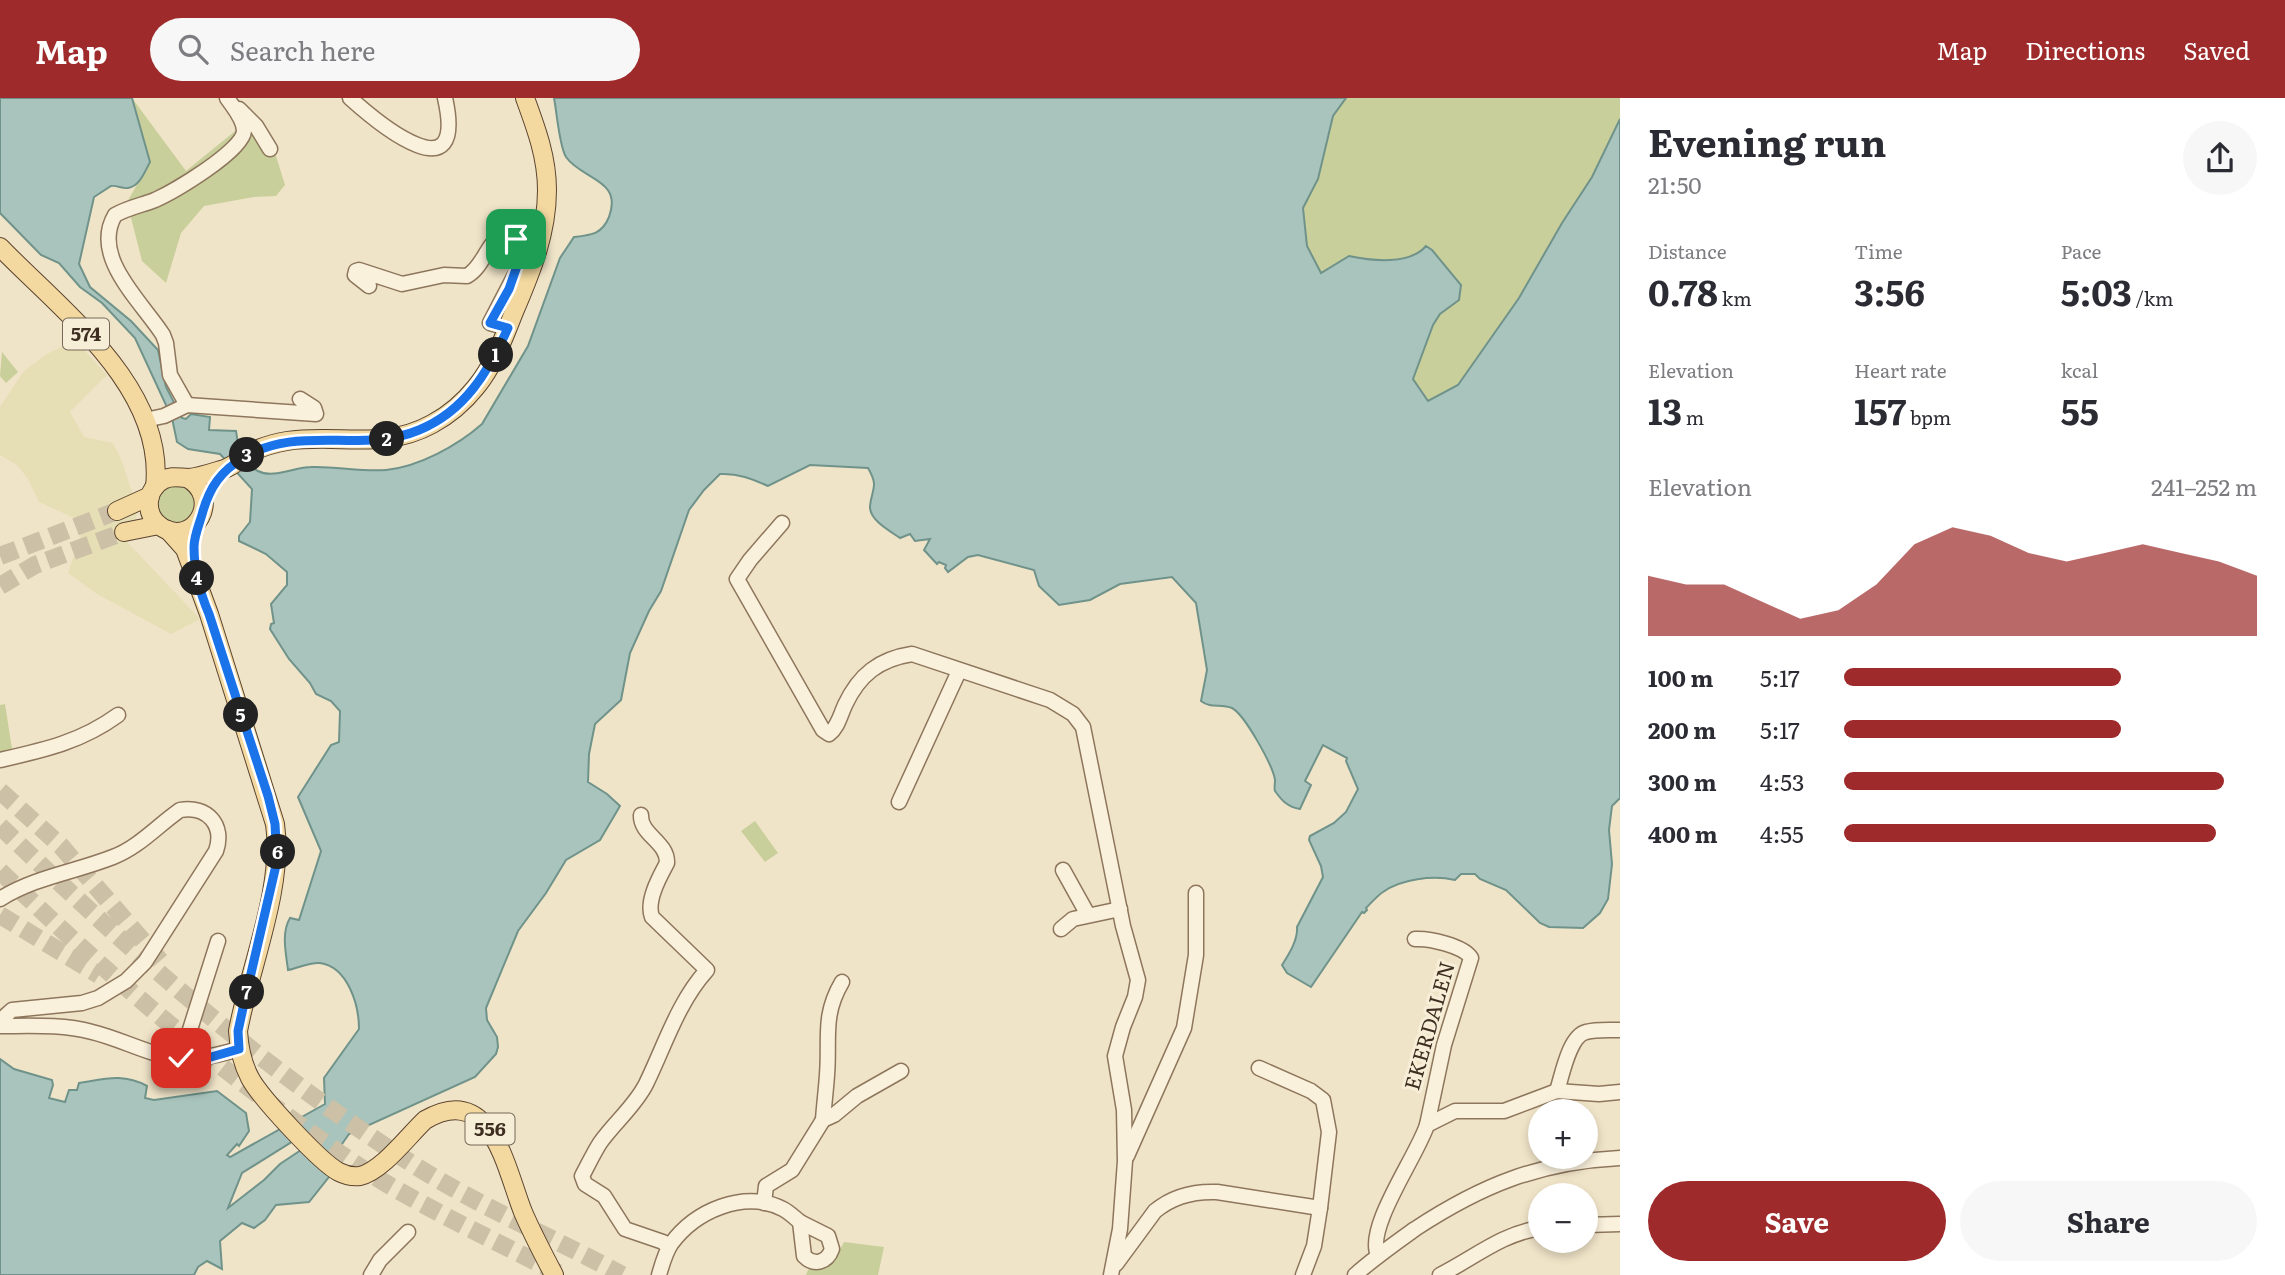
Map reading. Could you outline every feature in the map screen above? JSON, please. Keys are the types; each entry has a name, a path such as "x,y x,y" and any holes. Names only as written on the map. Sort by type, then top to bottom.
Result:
{"main road":[{"name":"556","path":"198,587 194,546 202,512 212,487 226,469 261,448 290,441 388,439 432,424 458,405 478,385 508,328 535,260 545,224 546,175 541,143 532,107 525,98"},
{"name":"574","path":"0,247 110,359 128,384 147,428 155,461 152,492"},
{"name":"574","path":"147,428 184,477"},
{"name":"556","path":"226,469 166,478 152,492 151,515 185,549 209,614 275,824 278,843 274,881 240,1019 239,1049 250,1079 279,1115 337,1171 359,1177 381,1164 415,1129 434,1115 446,1111 468,1114 484,1123 496,1139 524,1213 554,1275"},
{"path":"124,532 164,528 185,530 202,512 201,491 184,477"},
{"path":"117,511 152,492"}],"street":[{"path":"227,98 256,125 270,149"},
{"path":"178,409 163,335 119,275 112,255 109,229 119,212 164,195 220,159 239,142 243,135 243,126 227,98"},
{"path":"350,98 397,136 430,147 440,145 447,137 449,116 445,98"},
{"path":"369,286 355,275 356,271 402,284 444,275 467,276 477,268 495,240 502,234 510,235 524,246 509,289 490,323 508,328"},
{"path":"147,428 178,409 316,414 314,408 300,399"},
{"path":"782,523 737,579 823,730 829,734 835,729 846,703 863,676 878,664 894,657 912,654 1060,705 1073,714 1083,727 1120,909 1139,980 1115,1056 1124,1110 1125,1161 1120,1229 1112,1271"},
{"path":"899,802 959,671"},
{"path":"0,760 76,740 96,731 118,715"},
{"path":"0,899 33,882 113,857 148,836 180,810 189,808 207,814 219,832 220,841 216,851 136,972 112,990 82,1003 12,1010 2,1019 0,1026 40,1026 90,1031 164,1056 181,1058 211,1057 239,1049"},
{"path":"641,815 643,826 659,842 667,857 649,911 707,970 678,1014 645,1086 601,1142 582,1180 604,1196 625,1229 663,1242 669,1247"},
{"path":"1063,870 1088,915"},
{"path":"1125,1161 1184,1028 1196,955 1196,893"},
{"path":"1062,929 1069,920 1120,909"},
{"name":"EKERDALEN","path":"1378,1255 1375,1244 1379,1225 1414,1157 1427,1125 1444,1045 1471,958 1466,951 1435,941 1415,939"},
{"path":"181,1058 218,941"},
{"path":"764,1202 766,1186 792,1170 822,1120 828,1074 828,1015 832,999 842,982"},
{"path":"1557,1091 1571,1047 1579,1034 1620,1030"},
{"path":"1259,1068 1311,1091 1323,1100 1329,1132 1314,1246 1303,1275"},
{"path":"822,1120 834,1115 857,1096 901,1072"},
{"name":"EKERDALEN","path":"1427,1125 1455,1111 1504,1111 1557,1091 1620,1092"},
{"path":"1355,1275 1378,1255 1453,1204 1507,1178 1552,1166 1620,1158"},
{"path":"1112,1271 1155,1211 1162,1204 1183,1195 1217,1192 1320,1208"},
{"path":"659,1275 669,1247 681,1232 709,1211 726,1204 764,1202 783,1209 800,1222"},
{"path":"1598,1225 1620,1224"},
{"path":"371,1275 380,1259 408,1232"},
{"path":"1440,1275 1500,1240 1528,1232"}],"shaded area":[{"path":"75,340 107,375 70,412 84,437 113,443 122,461 138,511 128,543 200,619 171,634 97,594 68,573 85,523 39,502 28,479 17,465 0,455 0,407 24,371 47,354"}],"green space":[{"path":"132,98 186,171 240,127 268,130 285,185 276,196 204,206 181,233 166,283 142,261 127,202 150,162"},
{"path":"1346,98 1620,98 1620,119 1592,177 1519,298 1458,385 1428,401 1413,379 1433,325 1440,314 1459,300 1461,285 1426,246 1401,259 1379,260 1349,256 1321,273 1307,246 1303,208 1318,179 1333,116"},
{"path":"2,352 18,372 6,383 0,376"},
{"path":"176,485 190,490 195,504 190,518 176,523 162,518 157,504 162,490"},
{"path":"5,704 13,755 0,758 0,705"},
{"path":"755,821 778,853 765,862 741,831"},
{"path":"844,1242 884,1247 878,1275 806,1275 811,1263 828,1265 835,1259"}],"water":[{"path":"0,98 132,98 150,162 142,178 132,187 111,186 94,197 79,264 90,287 131,321 158,350 166,387 182,418 186,419 191,414 210,417 209,430 236,431 242,454 253,468 270,474 311,467 386,470 411,465 437,454 482,424 528,346 560,258 574,237 596,233 609,217 612,204 606,187 573,165 566,157 554,98 1346,98 1333,116 1318,179 1303,208 1307,246 1321,273 1349,256 1379,260 1401,259 1426,246 1461,285 1459,300 1440,314 1433,325 1413,379 1428,401 1458,385 1519,298 1592,177 1620,119 1620,798 1612,806 1609,830 1612,864 1608,899 1600,913 1583,928 1549,927 1540,923 1506,890 1480,879 1475,874 1461,874 1455,880 1427,878 1408,881 1383,892 1364,913 1362,912 1311,987 1287,973 1282,965 1295,942 1297,927 1323,877 1309,840 1310,836 1334,823 1346,812 1358,789 1347,758 1323,745 1305,781 1311,785 1300,809 1280,798 1275,791 1275,780 1269,764 1244,720 1232,708 1209,705 1201,701 1207,670 1196,603 1172,577 1120,584 1090,600 1059,605 1039,586 1034,570 978,555 968,557 948,572 946,565 939,562 937,564 924,550 930,539 915,541 910,534 900,538 886,528 876,520 871,511 874,484 868,468 810,465 768,486 739,476 720,474 689,510 661,591 630,653 621,700 595,724 589,754 588,782 620,806 600,840 566,860 518,931 486,1008 487,1020 497,1037 496,1054 475,1077 349,1134 342,1144 340,1163 309,1202 276,1205 265,1220 254,1228 242,1223 220,1241 222,1269 207,1261 198,1267 194,1275 0,1275 0,1059 14,1069 52,1080 49,1098 65,1102 69,1090 77,1090 79,1083 114,1078 130,1079 147,1086 145,1098 154,1100 217,1091 246,1113 249,1131 239,1146 237,1144 227,1155 230,1157 325,1104 324,1078 359,1029 357,1009 350,988 338,972 320,963 288,970 285,943 287,924 290,918 299,920 321,851 298,797 331,745 339,742 340,711 331,701 316,694 270,629 274,623 271,604 287,585 287,572 266,554 239,541 239,536 250,522 252,489 220,454 188,449 177,442 172,418 135,338 102,303 80,287 59,263 41,255 0,213","holes":["317,1133 318,1137 307,1149 304,1148 280,1164 228,1208 242,1173 303,1135"]}],"tunnel":[{"path":"0,556 117,511"},
{"path":"0,586 35,565 124,532"},
{"path":"0,791 61,846 162,963"},
{"path":"0,826 98,918 197,1005 248,1047 355,1126 436,1179 622,1275"},
{"path":"0,871 68,936 139,998 212,1059 287,1116 392,1187 558,1273"},
{"path":"0,915 99,975"}],"route":[{"path":"181,1058 211,1057 239,1049 238,1031 274,881 278,843 268,796 198,587 194,546 204,503 226,469 261,448 280,442 304,440 388,439 417,431 447,415 478,385 508,328 490,323 517,271 524,246 516,239"}]}
